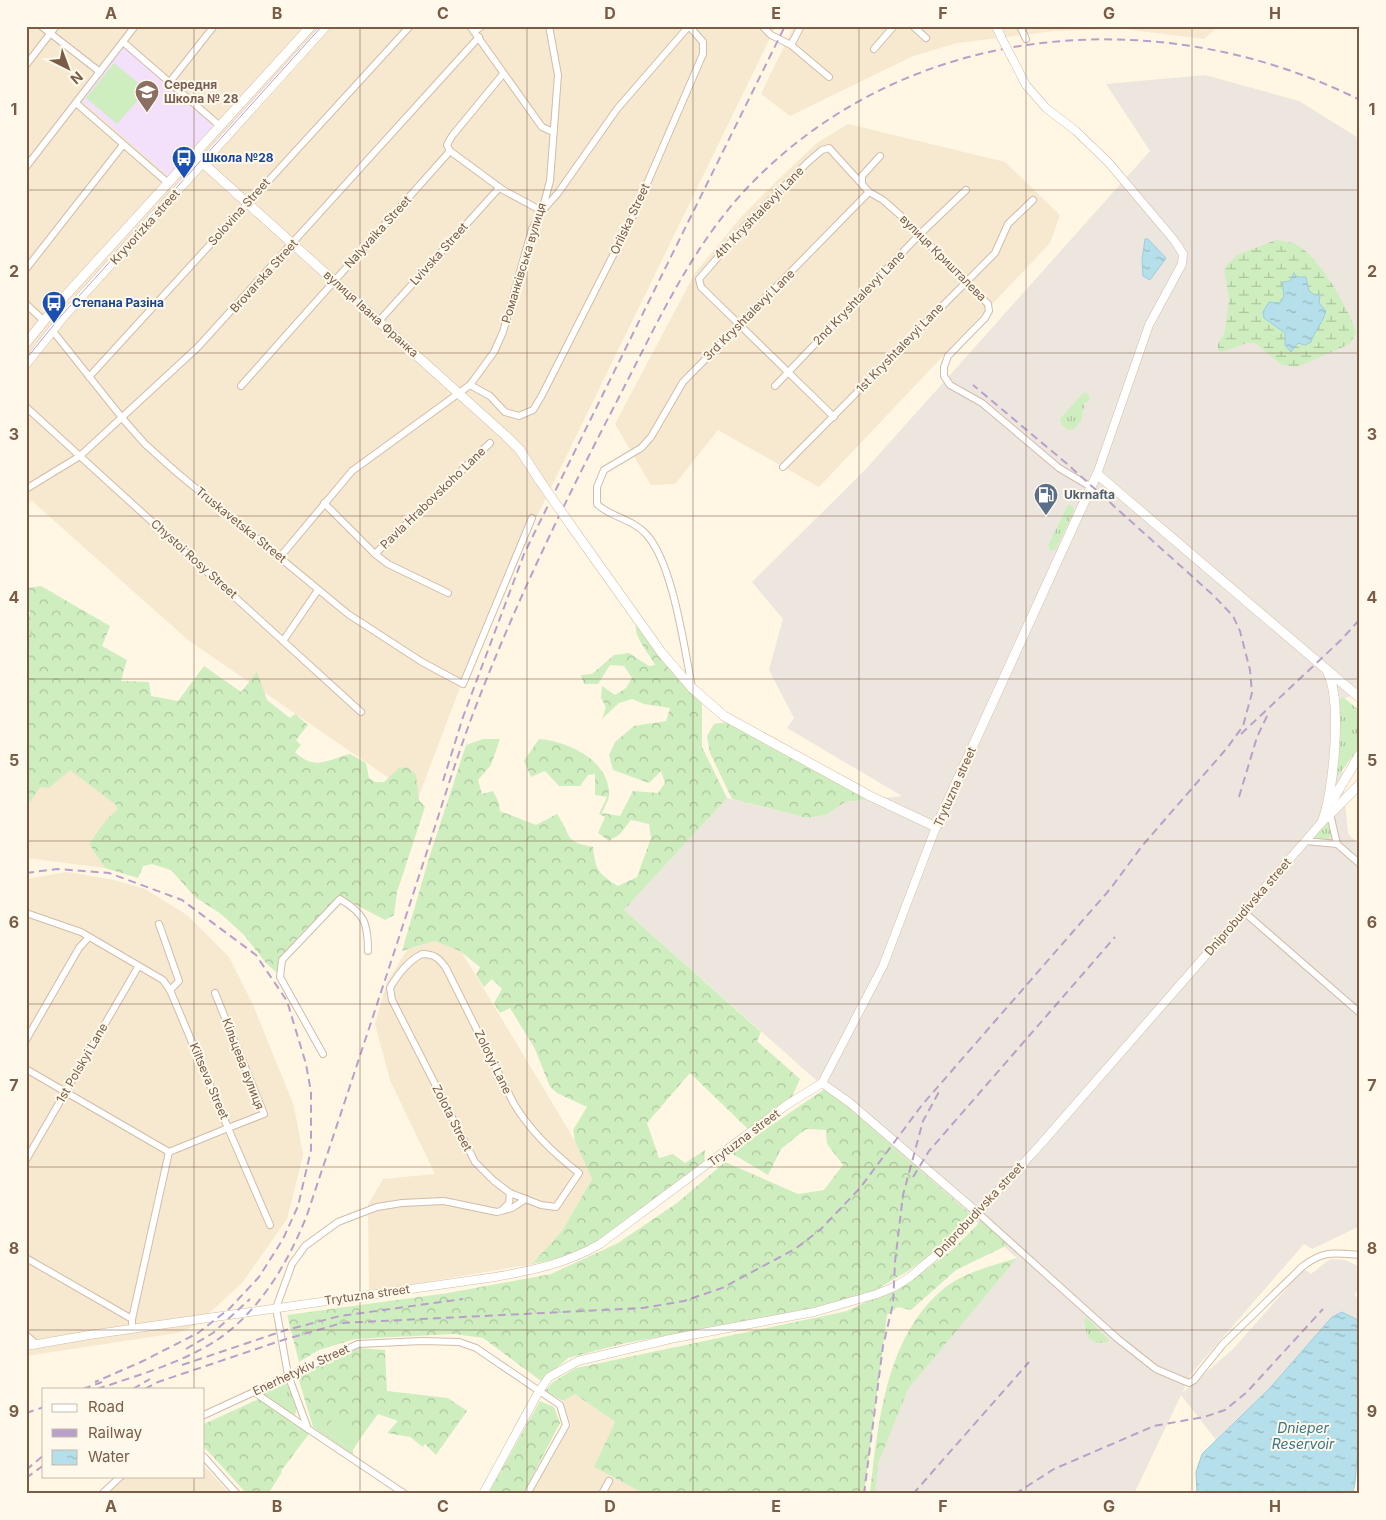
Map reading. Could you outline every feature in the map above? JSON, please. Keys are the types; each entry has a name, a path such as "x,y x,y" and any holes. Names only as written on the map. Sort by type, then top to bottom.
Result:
{"main road":[{"name":"Kryvorizka street","path":"26,344 44,321 311,26"},
{"name":"Kryvorizka street","path":"26,364 52,330 326,26"},
{"name":"вулиця Івана Франка","path":"194,155 520,450 645,630 692,688 724,716 753,733 870,796 936,826"},
{"name":"Trytuzna street","path":"936,826 1097,474"},
{"path":"1097,474 1360,698"},
{"path":"1325,669 1333,684 1336,698 1328,813"},
{"path":"1322,822 1328,813 1340,784 1360,754"},
{"path":"1332,770 1335,780 1340,784 1348,787 1360,784"},
{"path":"1328,813 1360,784"}],"street":[{"path":"41,26 100,72"},
{"path":"26,65 56,26"},
{"path":"26,167 136,26"},
{"path":"169,83 214,26"},
{"name":"Solovina Street","path":"89,377 410,26"},
{"name":"Brovarska Street","path":"26,489 80,456 123,419 198,348 293,243 482,26"},
{"name":"Романківська вулиця","path":"280,556 352,471 470,385 494,352 503,332 532,229 542,211 550,181 558,75 549,26"},
{"path":"450,151 499,188 542,211 558,193 617,109 689,26"},
{"name":"Orilska Street","path":"470,385 490,396 511,415 528,414 533,410 633,216 703,54 703,42 689,26"},
{"path":"762,26 771,35 791,45 829,77"},
{"path":"791,45 801,26"},
{"path":"874,49 894,26"},
{"path":"913,26 926,38"},
{"path":"996,26 1026,85 1046,108 1076,131 1109,163 1174,240 1183,254 1182,264 1149,325 1097,474"},
{"path":"1020,26 1026,38"},
{"path":"475,32 542,127 553,132"},
{"path":"123,42 220,126"},
{"name":"Nalyvaika Street","path":"241,386 450,151 447,145 452,136 504,74"},
{"path":"76,103 168,183"},
{"path":"26,268 123,145"},
{"name":"вулиця Кришталева","path":"828,148 869,192 883,200 985,299 989,311 948,356 944,367 944,376 950,385 982,403 1060,468 1091,487"},
{"name":"4th Kryshtalevyi Lane","path":"740,325 701,287 699,279 744,227 816,153 828,148"},
{"path":"862,183 862,176 880,156"},
{"name":"Lvivska Street","path":"378,321 499,188"},
{"name":"2nd Kryshtalevyi Lane","path":"774,386 919,235 966,190"},
{"name":"3rd Kryshtalevyi Lane","path":"692,688 670,584 656,549 648,536 638,526 600,507 596,499 600,477 604,470 642,448 651,437 683,382 869,192"},
{"name":"1st Kryshtalevyi Lane","path":"783,467 834,417 965,280 995,253 1008,224 1034,200"},
{"path":"26,304 44,321"},
{"path":"740,325 834,417"},
{"name":"Truskavetska Street","path":"52,330 144,444 174,471 280,556 348,614 422,662 463,684 532,518"},
{"name":"Chystoi Rosy Street","path":"26,407 362,712"},
{"name":"Pavla Hrabovskoho Lane","path":"375,554 490,443"},
{"path":"324,503 375,554 388,564 448,592"},
{"path":"283,641 318,590"},
{"path":"1328,813 1338,844 1360,864"},
{"name":"Dniprobudivska street","path":"483,1494 539,1391 549,1377 578,1361 670,1339 814,1312 858,1300 894,1287 928,1262 978,1213 1322,822"},
{"name":"Trytuzna street","path":"26,1346 132,1328 494,1277 541,1268 576,1258 600,1244 788,1104 822,1083 883,966 936,826"},
{"path":"1306,841 1338,844"},
{"path":"323,1054 280,976 280,964 302,936 340,899 355,908 365,920 368,930 368,951"},
{"path":"1244,912 1360,1013"},
{"name":"Kiltseva Street","path":"26,913 81,932 138,967 153,973 163,980 170,990 228,1128 170,1152"},
{"path":"159,924 179,980 170,990"},
{"path":"26,1040 79,948 88,938"},
{"name":"Zolotyi Lane","path":"390,988 396,977 414,957 422,954 432,954 440,958 526,1123 542,1142 579,1173 556,1208"},
{"name":"1st Polskyi Lane","path":"26,1160 138,967"},
{"name":"Zolota Street","path":"390,988 392,1000 465,1145 484,1173 510,1193 541,1205 556,1208"},
{"name":"Кільцева вулиця","path":"215,993 264,1114 228,1128"},
{"path":"26,1069 170,1152 132,1319 132,1328"},
{"path":"822,1083 850,1103 978,1213 1118,1339 1156,1369 1189,1383 1194,1380 1223,1344 1303,1266 1316,1257 1328,1253 1360,1255"},
{"path":"228,1128 270,1225"},
{"path":"497,1212 509,1203 510,1193"},
{"path":"308,1429 288,1375 276,1308 292,1264 305,1246 338,1222 377,1207 402,1203 444,1201 497,1212 512,1208 526,1198"},
{"path":"26,1258 132,1319"},
{"path":"26,1335 36,1344"},
{"name":"Enerhetykiv Street","path":"205,1415 358,1344 459,1342 476,1348 560,1405 566,1425 527,1494"},
{"path":"254,1392 405,1494"},
{"path":"205,1458 237,1494"},
{"path":"102,1494 119,1478"},
{"path":"602,1494 609,1481"}],"shaded area":[{"path":"26,26 776,26 483,627 418,798 188,640 32,501 26,503"},
{"path":"794,26 1218,26 1204,39 1125,29 1054,31 957,43 913,56 790,116 761,94"},
{"name":"Середня Школа № 28","path":"123,46 213,126 168,176 81,100"},
{"path":"1205,75 1299,101 1360,139 1360,693 1340,700 1338,721 1348,834 1360,845 1360,1226 1312,1249 1304,1244 1191,1374 1182,1393 1233,1349 1304,1269 1311,1274 1330,1259 1345,1260 1360,1267 1360,1287 1354,1295 1360,1300 1360,1321 1342,1312 1332,1317 1270,1388 1216,1440 1181,1395 1134,1494 874,1494 878,1464 907,1389 1017,1258 624,910 727,798 807,818 826,815 845,802 902,796 787,728 794,718 769,670 783,619 752,582 865,470 1150,151 1106,84"},
{"path":"848,124 1005,162 1060,215 1050,243 819,487 718,430 675,484 651,485 615,424 695,273 741,217 783,175 817,143"},
{"path":"70,769 116,805 117,810 114,815 111,816 89,843 105,868 26,858 26,800 30,802 40,787"},
{"path":"67,872 114,880 145,889 187,915 229,957 253,1005 294,1106 303,1155 287,1219 242,1283 195,1326 177,1333 26,1356 26,879"},
{"path":"434,941 461,951 575,1141 592,1179 562,1231 532,1264 369,1292 368,1205 383,1179 435,1174 390,1080 375,1024 387,982 407,950"},
{"path":"575,1394 615,1422 594,1467 645,1494 531,1494 571,1425 563,1401"},
{"path":"205,1467 230,1494 105,1494 122,1478 205,1478"}],"green space":[{"path":"114,63 147,90 117,124 86,98"},
{"path":"1276,240 1299,246 1316,262 1341,299 1356,333 1350,344 1297,367 1282,365 1255,343 1247,343 1222,352 1218,350 1218,344 1225,332 1229,300 1224,268 1237,255"},
{"path":"1086,392 1090,397 1088,402 1085,402 1081,421 1073,430 1068,430 1061,424 1060,419"},
{"path":"1068,505 1073,506 1074,511 1056,549 1050,551 1048,545"},
{"path":"41,586 110,626 102,646 127,660 121,681 149,682 151,696 178,701 204,666 241,692 257,672 267,700 290,718 295,714 308,725 296,740 301,745 295,752 302,758 315,763 350,754 366,763 369,778 375,782 384,782 399,768 407,767 416,775 419,800 425,807 397,892 394,915 385,920 341,897 293,943 280,964 278,974 266,963 244,935 221,914 195,897 171,870 152,864 143,866 138,878 105,868 89,844 106,820 117,810 116,805 70,770 49,788 40,787 30,802 26,800 26,652 30,649 30,612 26,606 26,588"},
{"path":"26,606 31,621 31,633 30,649 26,652"},
{"path":"636,623 702,704 702,747 727,798 624,910 761,1032 757,1041 800,1079 792,1097 749,1130 690,1073 647,1123 659,1158 673,1154 685,1163 705,1150 704,1164 598,1241 572,1256 532,1264 562,1231 592,1179 575,1141 573,1130 587,1107 557,1093 550,1087 535,1049 510,1008 500,1013 494,1003 502,989 492,979 484,987 476,975 480,967 460,951 434,941 402,951 429,858 466,745 483,739 500,739 491,765 478,780 482,794 493,791 499,803 500,811 536,825 557,814 573,840 577,843 593,847 599,871 606,878 618,886 637,877 651,838 649,824 631,820 620,834 609,841 598,833 605,817 599,814 607,797 595,795 595,774 588,775 580,786 559,786 545,771 531,777 524,761 539,739 574,748 585,755 595,762 607,783 609,797 602,813 620,816 633,791 658,793 665,783 661,771 649,783 613,770 609,755 615,742 634,726 666,721 670,708 644,704 632,699 619,703 602,719 606,707 601,698 602,686 615,695 626,688 632,678 624,666 610,665 598,684 584,684 581,675 592,674 614,655 629,653 649,666 655,665 639,639"},
{"path":"1343,697 1360,711 1360,746 1338,776 1335,775 1338,702"},
{"path":"727,722 870,799 845,802 826,815 807,818 732,799 710,753 707,736 714,724"},
{"path":"1327,822 1329,823 1332,835 1326,840 1314,838"},
{"path":"826,1088 970,1214 938,1249 908,1271 863,1297 808,1310 626,1343 568,1358 541,1381 483,1338 454,1334 355,1339 319,1350 299,1362 287,1315 448,1293 551,1274 618,1243 677,1203 725,1162 798,1194 824,1190 843,1165 827,1144 826,1130 806,1129 781,1149 768,1175 731,1153"},
{"path":"984,1218 1012,1243 956,1270 911,1310 898,1307 887,1315 864,1494 645,1494 594,1467 615,1422 575,1394 563,1401 545,1391 553,1382 576,1368 847,1311 912,1280 952,1250"},
{"path":"1017,1258 908,1389 878,1464 875,1494 870,1494 881,1412 896,1358 907,1333 922,1311 949,1285 977,1271"},
{"path":"1086,1317 1109,1340 1108,1342 1096,1343 1088,1338 1084,1321"},
{"path":"359,1348 385,1350 387,1391 448,1398 467,1411 436,1455 425,1444 423,1447 410,1437 387,1433 398,1421 378,1414 362,1436 334,1418 325,1431 353,1450 353,1455 313,1427 297,1374"},
{"path":"283,1381 289,1387 295,1402 296,1411 293,1416 263,1395 264,1389"},
{"path":"259,1399 309,1434 281,1471 268,1494 247,1494 205,1448 205,1424"},
{"path":"540,1401 554,1407 560,1423 523,1494 488,1494"},
{"path":"334,1417 362,1436 353,1450 325,1431"}],"water":[{"path":"1145,239 1148,239 1166,258 1150,280 1143,276 1142,260"},
{"path":"1294,273 1297,277 1306,277 1309,291 1315,295 1320,295 1319,303 1326,311 1311,342 1305,345 1298,343 1291,352 1285,345 1285,333 1264,318 1263,312 1269,302 1279,303 1282,301 1284,296 1283,282 1290,281"},
{"name":"Dnieper Reservoir","path":"1342,1312 1360,1321 1360,1448 1352,1494 1197,1494 1196,1472 1202,1454 1270,1388 1332,1317"}],"tram line":[{"path":"26,359 61,316 322,26"}],"railway":[{"path":"443,781 463,717 524,554 785,26"},
{"path":"100,1388 186,1357 214,1342 245,1317 258,1302 291,1251 307,1215 459,753 506,632 559,516 660,317 708,236 748,187 812,131 883,89 959,60 1039,43 1120,40 1202,48 1283,68 1360,100"},
{"path":"147,1388 158,1382 283,1340 342,1323 643,1308 684,1301 722,1288 795,1249 820,1230 860,1188 922,1105 1111,888 1142,846 1227,748 1243,726 1252,693 1250,670 1240,631 1233,616 1214,596 1066,463 973,385"},
{"path":"1241,734 1341,640 1360,619"},
{"path":"1239,797 1257,737 1269,712"},
{"path":"26,873 57,869 109,873 182,900 256,955 287,1001 306,1064 311,1092 311,1150 298,1206 283,1239 259,1277 230,1308 198,1333 141,1362 95,1382"},
{"path":"913,1177 929,1151 1115,937"},
{"path":"864,1494 883,1346 893,1304 895,1262 903,1195 923,1121 939,1092"},
{"path":"186,1349 213,1333 250,1299"},
{"path":"182,1365 286,1330 340,1316 463,1299"},
{"path":"1015,1494 1054,1469 1154,1426 1204,1417 1225,1410 1247,1392 1323,1309"},
{"path":"913,1494 1029,1362"},
{"path":"135,1388 150,1379"},
{"path":"86,1388 102,1382"},
{"path":"26,1413 42,1408"},
{"path":"26,1470 42,1457"},
{"path":"26,1478 42,1466"}],"place":[{"name":"Середня Школа № 28","path":"147,113"},
{"name":"Школа №28","path":"184,179"},
{"name":"Степана Разіна","path":"54,324"},
{"name":"Ukrnafta","path":"1046,516"}]}
